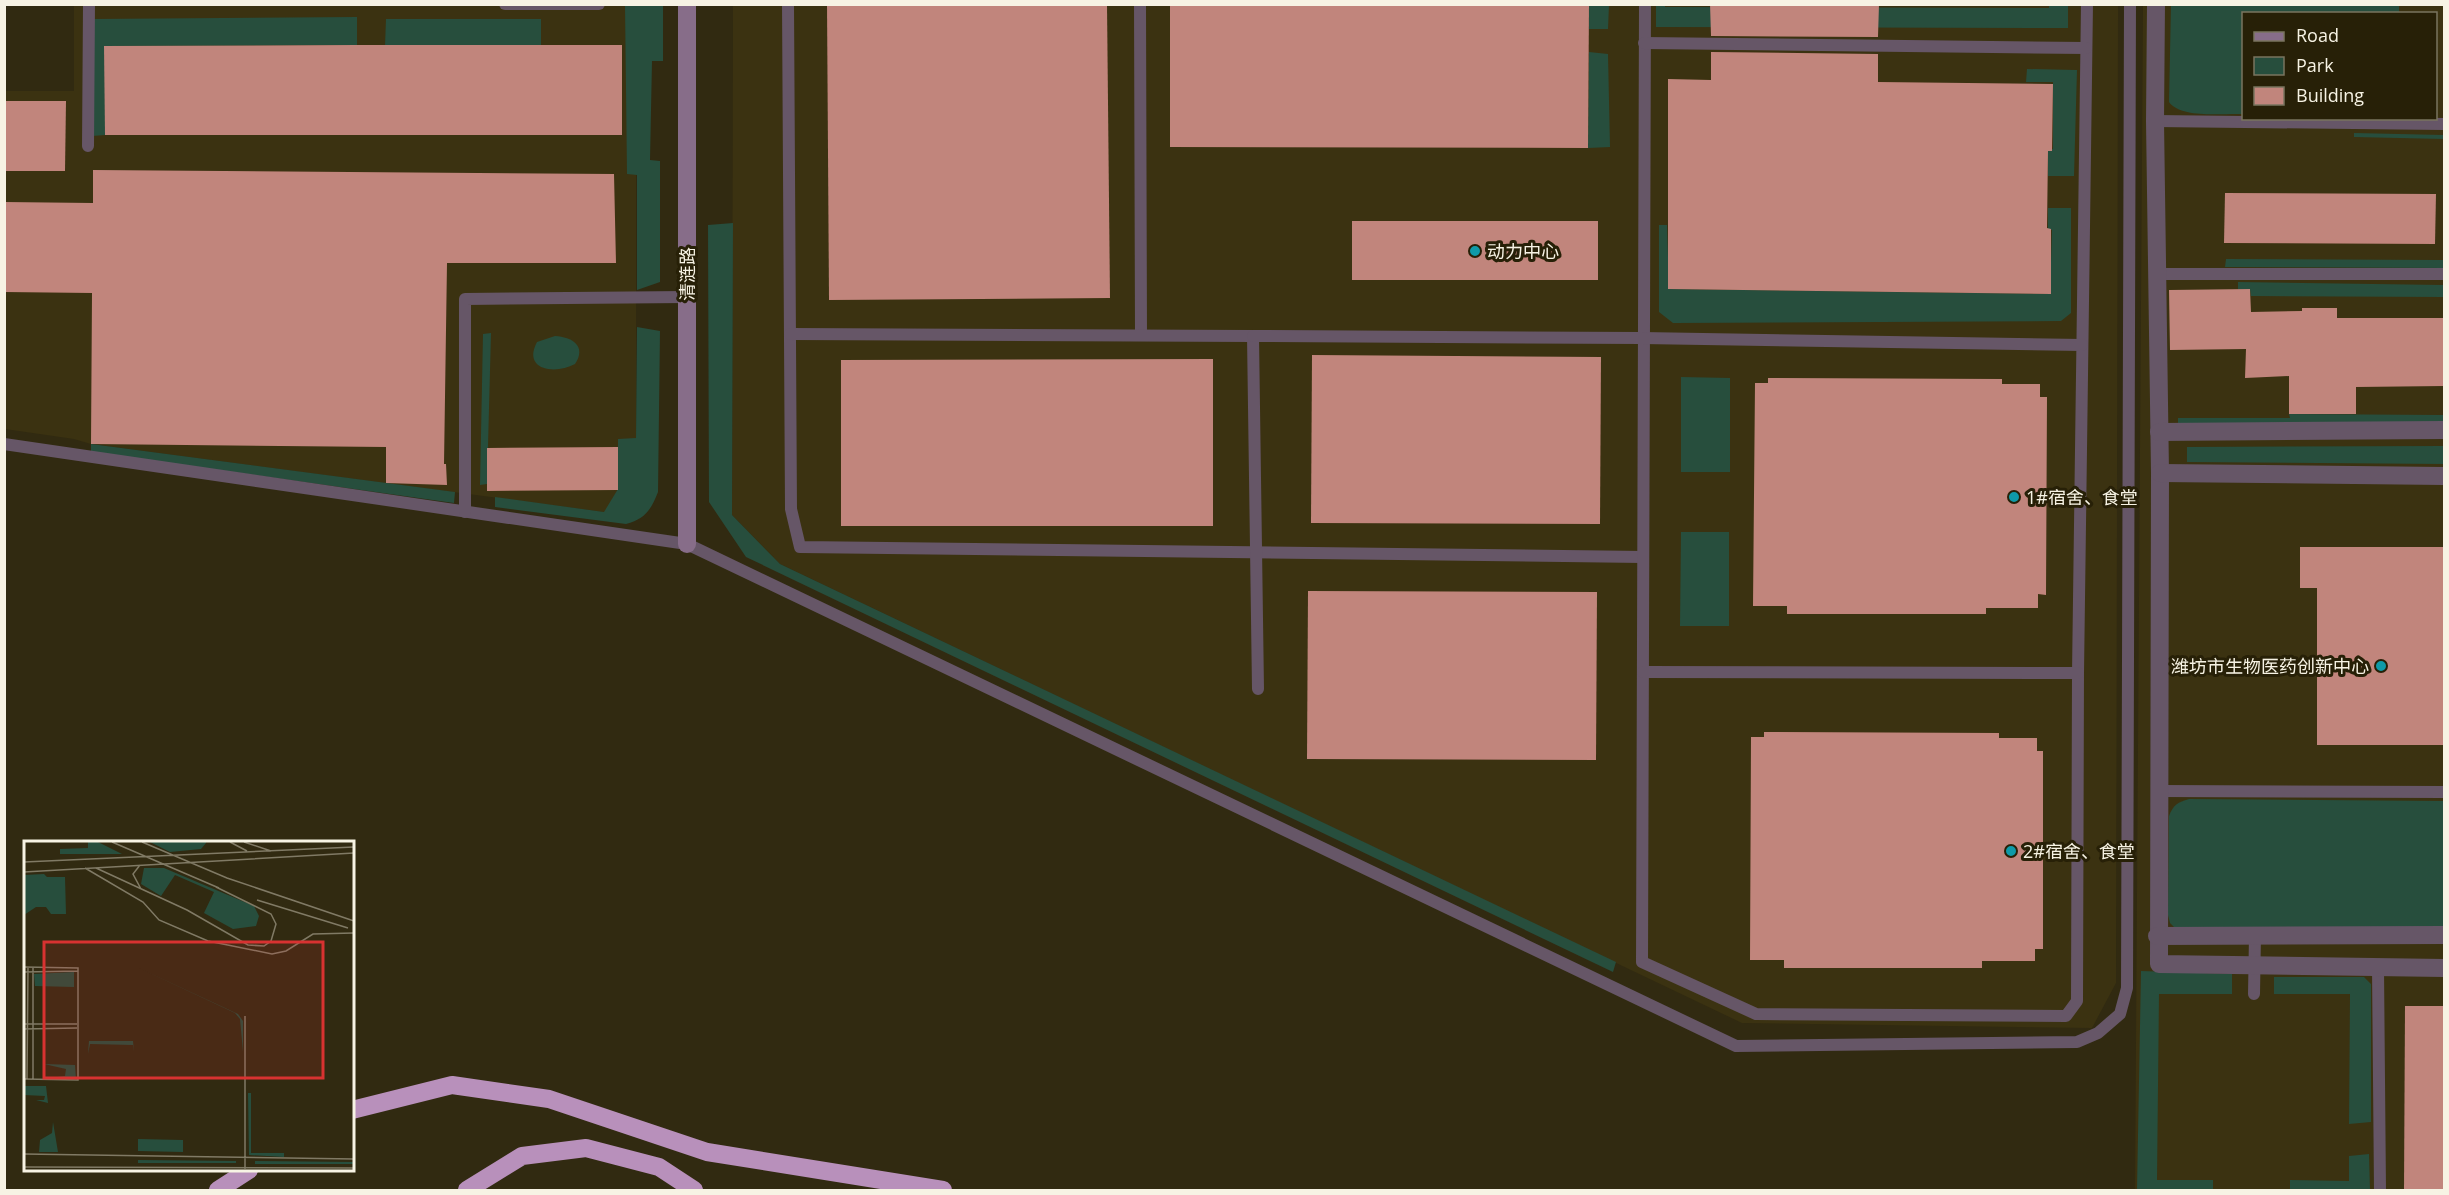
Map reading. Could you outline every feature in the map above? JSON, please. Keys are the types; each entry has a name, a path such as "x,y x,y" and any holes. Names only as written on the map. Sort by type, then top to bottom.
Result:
{"highway":[{"path":"354,1110 452,1085 549,1099 707,1152 943,1191"},
{"path":"467,1191 522,1156 586,1148 659,1167 694,1191"},
{"path":"218,1191 248,1171"}],"street":[{"name":"清涟路","path":"687,4 687,544"},
{"path":"2156,4 2155,121 2160,432 2160,791 2157,936 2159,964 2445,968"},
{"path":"2160,432 2445,430"},
{"path":"2160,473 2387,482 2445,476"},
{"path":"2157,936 2445,935"}],"lane":[{"path":"88,146 89,4"},
{"path":"505,4 599,4"},
{"path":"788,4 791,509 800,547 1643,557"},
{"path":"1140,4 1141,334"},
{"path":"1644,4 1642,962 1756,1014 2054,1016 2066,1016 2077,1001 2078,673 2086,4"},
{"path":"4,444 687,544 1736,1046 2078,1042 2098,1034 2120,1014 2127,988 2130,4"},
{"path":"1644,43 2086,48"},
{"path":"2155,121 2445,124"},
{"path":"2158,274 2445,274"},
{"path":"465,512 465,299 687,297"},
{"path":"790,334 1642,338 2082,345"},
{"path":"1253,336 1258,689"},
{"path":"1642,672 2078,673"},
{"path":"2160,791 2445,792"},
{"path":"2254,994 2255,935"},
{"path":"2378,968 2380,1191"}],"shaded area":[{"path":"74,5 636,5 636,493 611,513 91,444 74,439 5,429 5,91 74,91"},
{"path":"733,5 2118,5 2116,983 2092,1028 1742,1023 780,564 732,515"},
{"path":"2143,5 2444,5 2444,1190 2135,1190"}],"green space":[{"path":"2399,4 2399,12 2242,12 2242,114 2192,113 2183,111 2169,102 2171,5"},
{"path":"625,5 663,5 663,61 652,61 650,160 660,161 660,282 637,290 637,175 627,174"},
{"path":"1589,5 1609,5 1608,29 1589,29"},
{"path":"1656,5 1665,5 1665,7 2049,8 2049,5 2068,5 2068,28 1656,27"},
{"path":"357,17 357,45 105,46 105,135 92,136 92,19"},
{"path":"386,19 541,19 541,46 385,46"},
{"path":"1589,52 1608,54 1610,147 1588,148"},
{"path":"2027,69 2077,70 2074,176 2048,176 2048,149 2053,149 2053,82 2026,82"},
{"path":"2354,133 2444,135 2444,139 2354,137"},
{"path":"2048,208 2071,208 2071,313 2061,321 1673,323 1659,312 1659,225 1667,225 1669,289 2050,294 2052,230 2048,229"},
{"path":"733,223 732,515 780,564 1616,962 1613,972 746,557 709,502 708,225"},
{"path":"2226,259 2444,260 2444,268 2225,267"},
{"path":"2238,282 2444,285 2444,297 2251,296 2250,289 2238,290"},
{"path":"637,327 660,331 658,492 650,509 643,516 626,524 495,507 495,497 604,512 618,489 618,439 636,438"},
{"path":"491,333 487,484 480,485 483,334"},
{"path":"555,336 567,338 576,344 579,352 575,364 550,369 537,364 534,351 537,342"},
{"path":"1681,377 1730,378 1730,472 1681,472"},
{"path":"2289,414 2444,415 2444,426 2178,423 2178,418 2290,418"},
{"path":"91,444 455,492 454,503 91,452"},
{"path":"2444,446 2444,464 2187,462 2187,447"},
{"path":"1681,532 1729,532 1729,626 1680,626"},
{"path":"2189,799 2444,801 2444,929 2176,929 2170,923 2168,915 2169,816 2176,804"},
{"path":"2141,971 2232,974 2232,994 2159,994 2157,1180 2213,1180 2213,1190 2137,1190"},
{"path":"2274,977 2364,977 2371,984 2371,1122 2349,1124 2350,994 2274,994"},
{"path":"2369,1154 2370,1190 2290,1190 2290,1180 2349,1181 2349,1156"}],"building":[{"path":"827,4 1107,4 1110,298 829,300"},
{"path":"1170,4 1589,4 1588,148 1170,147"},
{"path":"1710,4 1879,4 1878,37 1711,36"},
{"path":"622,45 622,135 105,135 104,46"},
{"path":"1711,52 1878,54 1878,82 2053,84 2052,151 2048,151 2047,228 2051,229 2051,294 1668,289 1668,79 1711,80"},
{"path":"4,101 66,101 65,171 4,171"},
{"path":"93,170 614,174 616,263 447,263 444,464 446,464 447,485 386,483 386,447 91,444 92,293 4,292 4,202 93,203"},
{"path":"2225,193 2436,194 2435,244 2224,243"},
{"name":"动力中心","path":"1352,221 1598,221 1598,280 1352,280"},
{"path":"2250,289 2251,312 2337,308 2337,318 2445,318 2445,386 2356,387 2356,414 2289,414 2289,376 2245,378 2246,349 2170,350 2169,290"},
{"path":"1312,355 1601,357 1600,524 1311,523"},
{"path":"1213,359 1213,526 841,526 841,360"},
{"name":"1#宿舍、食堂","path":"1768,378 2002,379 2002,384 2040,384 2040,397 2047,397 2046,595 2038,594 2038,608 1986,608 1986,614 1787,614 1787,606 1753,606 1755,383 1768,383"},
{"path":"618,447 618,490 487,491 487,448"},
{"name":"潍坊市生物医药创新中心","path":"2300,547 2445,547 2445,745 2317,745 2317,588 2300,588"},
{"path":"1308,591 1597,592 1596,760 1307,759"},
{"name":"2#宿舍、食堂","path":"1764,732 1999,733 1999,738 2037,738 2037,751 2043,751 2043,949 2035,949 2035,961 1982,961 1982,968 1784,968 1784,960 1750,960 1751,737 1764,737"},
{"path":"2405,1006 2445,1006 2445,1191 2404,1191"}],"place":[{"name":"动力中心","path":"1475,251"},
{"name":"1#宿舍、食堂","path":"2014,497"},
{"name":"潍坊市生物医药创新中心","path":"2381,666"},
{"name":"2#宿舍、食堂","path":"2011,851"}]}
